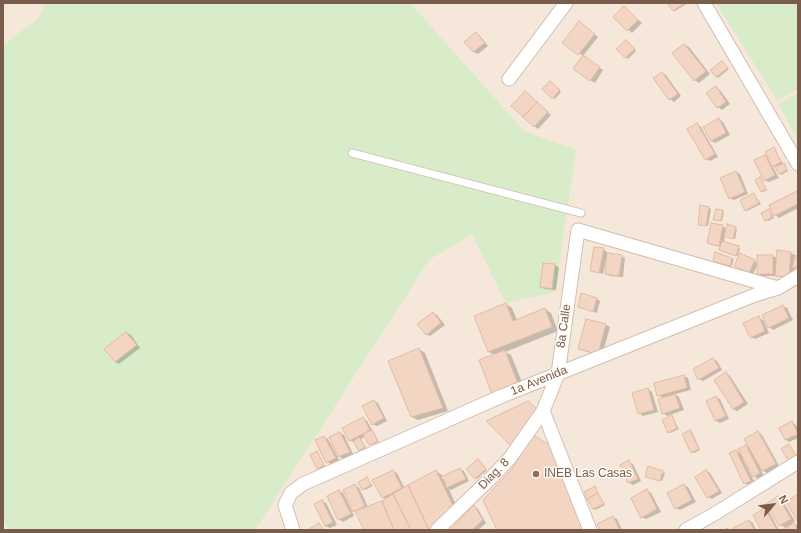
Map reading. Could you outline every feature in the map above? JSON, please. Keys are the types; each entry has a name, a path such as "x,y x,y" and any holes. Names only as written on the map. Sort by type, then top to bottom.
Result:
{"street":[{"path":"509,79 566,3"},
{"path":"704,3 798,164"},
{"name":"8a Calle","path":"543,411 558,374 578,230 778,288"},
{"name":"1a Avenida","path":"293,530 285,505 291,493 303,484 461,414 756,295 778,288 798,276"},
{"path":"543,411 590,530"},
{"name":"Diag. 8","path":"437,530 510,458 543,411"},
{"path":"686,530 798,462"}],"lane":[{"path":"352,153 581,213"}],"shaded area":[{"path":"3,3 798,3 798,530 3,530"}],"green space":[{"path":"45,3 410,3 524,131 576,150 555,292 506,303 472,234 429,260 255,530 9,530 3,521 3,45 38,19"},
{"path":"716,3 798,3 798,89 777,100"},
{"path":"798,93 798,142 779,104"}],"building":[{"path":"685,3 673,11 668,4"},
{"path":"624,6 638,20 627,31 613,17"},
{"path":"579,21 595,34 578,55 562,43"},
{"path":"476,32 485,43 473,52 464,42"},
{"path":"626,40 635,49 625,58 616,49"},
{"path":"684,44 706,71 694,81 672,53"},
{"path":"583,55 600,67 590,81 573,69"},
{"path":"722,61 728,68 716,77 710,70"},
{"path":"662,72 678,94 669,100 653,78"},
{"path":"550,81 560,90 552,99 542,89"},
{"path":"716,86 726,102 717,108 706,93"},
{"path":"525,91 537,102 523,117 511,106"},
{"path":"537,102 548,112 534,127 523,117"},
{"path":"719,118 726,133 711,141 703,127"},
{"path":"697,123 715,154 705,160 687,129"},
{"path":"774,147 781,162 772,167 765,152"},
{"path":"765,155 775,175 764,181 754,160"},
{"path":"784,163 787,170 779,174 775,167"},
{"path":"736,171 745,192 729,199 720,178"},
{"path":"760,177 766,189 761,192 755,180"},
{"path":"797,191 798,204 774,216 769,205"},
{"path":"754,193 759,203 745,211 740,200"},
{"path":"700,205 709,207 706,226 698,225"},
{"path":"716,209 723,210 721,221 713,220"},
{"path":"769,209 772,217 765,221 761,213"},
{"path":"711,223 723,225 719,246 707,243"},
{"path":"727,224 736,227 733,239 724,236"},
{"path":"722,241 739,246 736,256 719,250"},
{"path":"594,247 604,248 599,273 590,271"},
{"path":"777,250 791,252 789,277 775,276"},
{"path":"715,252 732,258 730,266 713,261"},
{"path":"607,253 622,255 619,276 605,274"},
{"path":"740,253 755,260 749,273 734,266"},
{"path":"757,255 773,255 773,274 757,274"},
{"path":"795,256 798,256 798,267 792,268"},
{"path":"543,263 555,264 552,289 540,287"},
{"path":"581,293 597,298 593,312 578,307"},
{"path":"506,303 513,321 545,308 552,327 488,352 474,316"},
{"path":"783,305 789,318 768,328 762,315"},
{"path":"433,312 441,323 426,335 417,324"},
{"path":"759,316 765,331 750,338 743,323"},
{"path":"586,319 606,324 598,354 578,349"},
{"path":"126,332 137,345 115,362 104,349"},
{"path":"419,348 443,408 411,417 388,361"},
{"path":"505,350 518,384 492,394 479,360"},
{"path":"713,358 719,368 698,380 693,369"},
{"path":"726,372 744,402 733,409 714,380"},
{"path":"684,375 687,388 657,396 654,383"},
{"path":"648,388 654,410 638,414 632,393"},
{"path":"675,394 680,408 662,414 658,399"},
{"path":"716,396 726,416 715,421 706,401"},
{"path":"374,400 384,418 372,425 362,406"},
{"path":"528,401 537,409 515,450 486,421"},
{"path":"672,415 677,428 668,433 662,420"},
{"path":"363,417 370,430 349,441 342,428"},
{"path":"792,421 798,434 785,440 779,428"},
{"path":"372,430 378,441 369,445 363,434"},
{"path":"690,430 699,449 691,453 682,434"},
{"path":"758,431 776,464 762,471 744,439"},
{"path":"340,432 350,452 338,457 329,437"},
{"path":"533,435 553,447 583,530 497,530 483,500 512,469"},
{"path":"324,436 336,458 326,463 315,440"},
{"path":"359,437 365,447 359,451 353,441"},
{"path":"789,444 796,455 788,460 781,449"},
{"path":"746,445 760,473 753,477 738,449"},
{"path":"736,450 751,481 744,484 729,453"},
{"path":"317,451 324,465 317,469 310,455"},
{"path":"478,459 486,469 475,479 466,469"},
{"path":"629,460 638,479 628,483 620,465"},
{"path":"648,466 663,471 660,481 645,477"},
{"path":"460,468 466,479 446,488 445,482 441,477"},
{"path":"393,470 402,488 382,498 372,480"},
{"path":"436,470 454,508 429,530 408,485"},
{"path":"706,470 719,491 707,498 695,477"},
{"path":"367,477 371,485 362,490 358,482"},
{"path":"355,484 365,506 353,512 343,490"},
{"path":"684,484 692,500 675,509 667,493"},
{"path":"408,485 429,530 411,530 393,494"},
{"path":"595,486 598,493 587,499 584,492"},
{"path":"647,489 657,509 641,518 631,498"},
{"path":"339,490 351,514 338,520 327,496"},
{"path":"598,493 604,504 593,509 587,499"},
{"path":"393,494 411,530 394,530 382,501"},
{"path":"798,494 798,522 786,502"},
{"path":"778,496 791,519 779,526 766,504"},
{"path":"322,500 333,522 325,526 314,504"},
{"path":"382,501 394,530 364,530 355,511"},
{"path":"474,505 483,520 472,530 450,530"},
{"path":"765,508 777,530 761,530 753,515"},
{"path":"613,516 620,530 600,530 597,524"},
{"path":"749,520 754,530 734,530 733,528"},
{"path":"319,523 324,530 309,529"},
{"path":"794,523 798,530 783,529"}],"place":[{"name":"INEB Las Casas","path":"536,474"}]}
